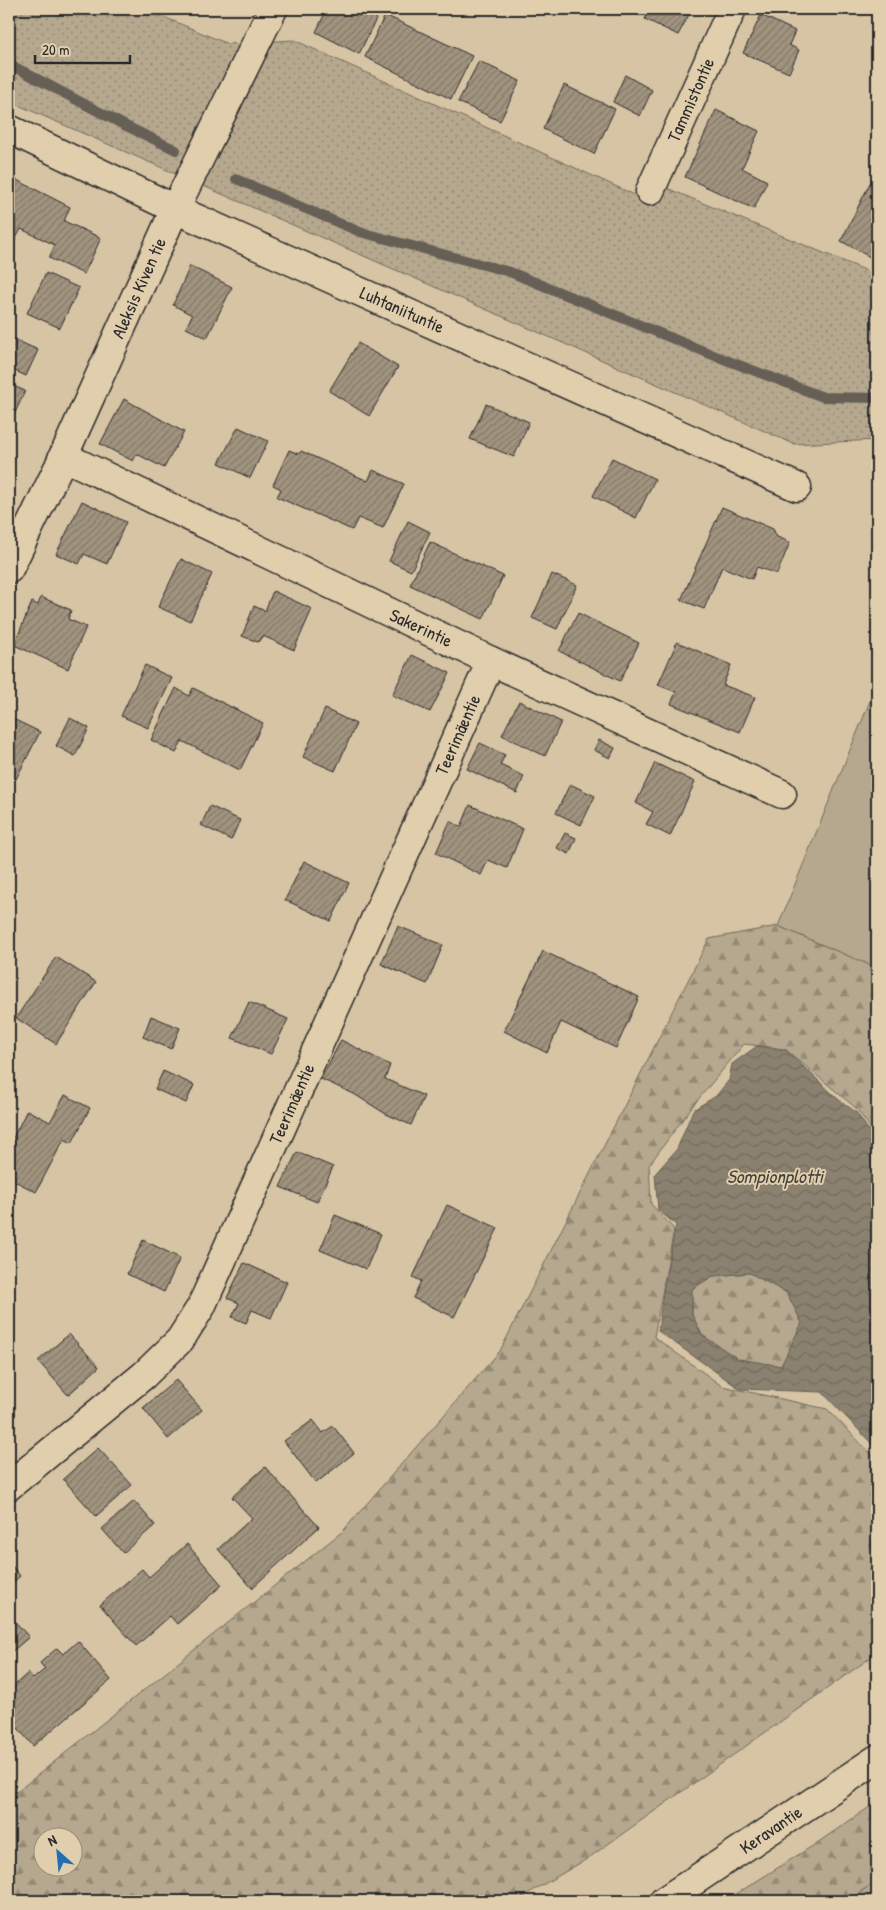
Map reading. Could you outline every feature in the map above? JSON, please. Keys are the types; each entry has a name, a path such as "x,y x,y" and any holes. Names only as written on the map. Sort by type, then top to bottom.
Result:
{"street":[{"name":"Aleksis Kiven tie","path":"9,569 63,456 175,209 273,9"},
{"name":"Tammistontie","path":"650,190 732,9"},
{"name":"Luhtaniituntie","path":"9,129 175,209 797,487"},
{"name":"Sakerintie","path":"63,456 491,661 782,794"},
{"name":"Teerimäentie","path":"9,1486 144,1376 180,1340 201,1307 491,661"},
{"name":"Keravantie","path":"664,1901 877,1759"}],"green space":[{"path":"9,9 145,9 228,44 294,40 637,196 664,187 877,275 877,440 794,444 9,101"},
{"path":"877,684 877,968 778,926"},
{"path":"778,926 877,968 877,1137 856,1108 785,1049 744,1044 691,1108 649,1165 651,1204 674,1229 654,1337 722,1386 827,1409 877,1460 877,1653 587,1859 515,1901 9,1901 9,1798 343,1531 500,1351 709,939"},
{"path":"750,1273 787,1293 802,1323 781,1366 738,1359 702,1335 692,1315 692,1289 713,1276"},
{"path":"877,1802 877,1881 846,1901 725,1901 814,1845"},
{"path":"877,1881 877,1901 846,1901"}],"water":[{"name":"Sompionplotti","path":"757,1046 786,1050 839,1100 856,1112 877,1142 877,1449 822,1392 740,1389 658,1331 664,1285 676,1225 658,1210 655,1174 677,1149 693,1110 716,1096 729,1080 732,1064","holes":["750,1273 787,1293 802,1323 781,1366 738,1359 702,1335 692,1315 692,1289 713,1276"]}],"building":[{"path":"327,9 371,9 379,13 359,54 316,32"},
{"path":"650,9 692,9 678,35 645,19"},
{"path":"385,15 472,56 451,99 365,57"},
{"path":"761,15 795,31 789,45 799,50 789,73 743,53"},
{"path":"479,61 520,81 500,121 458,102"},
{"path":"625,75 652,90 640,116 613,102"},
{"path":"564,85 615,109 594,154 543,129"},
{"path":"716,110 759,131 742,168 767,181 754,209 685,177"},
{"path":"9,176 70,207 64,221 101,238 84,274 49,258 55,245 21,229 13,244 9,242"},
{"path":"870,183 877,187 877,261 841,241"},
{"path":"190,266 232,287 207,338 186,328 192,315 173,305"},
{"path":"46,273 79,288 60,328 27,313"},
{"path":"9,337 38,350 26,376 9,368"},
{"path":"358,343 398,367 369,416 329,391"},
{"path":"9,384 25,391 9,426"},
{"path":"124,399 184,432 164,468 137,454 133,461 100,444"},
{"path":"486,404 529,422 514,457 470,439"},
{"path":"238,427 268,441 250,478 219,463"},
{"path":"289,450 299,454 301,451 368,481 373,470 404,484 383,528 358,518 352,530 277,497 281,489 273,485"},
{"path":"612,458 655,479 636,518 593,496"},
{"path":"82,501 126,522 107,564 84,554 79,564 56,554"},
{"path":"722,507 773,529 777,537 790,542 777,574 757,567 752,579 722,567 704,609 681,600"},
{"path":"408,521 430,532 411,571 389,561"},
{"path":"430,542 503,576 483,619 410,585"},
{"path":"181,559 212,574 190,621 158,607"},
{"path":"552,574 577,585 557,629 532,618"},
{"path":"273,591 312,609 294,650 263,636 258,642 242,636 254,606 265,611"},
{"path":"41,597 71,610 68,619 86,627 68,669 14,645 32,602 38,605"},
{"path":"578,613 639,643 620,681 559,651"},
{"path":"677,642 731,665 723,685 755,697 740,732 671,704 676,692 658,685"},
{"path":"412,655 450,673 430,712 392,695"},
{"path":"145,665 172,678 148,728 121,716"},
{"path":"176,688 189,696 193,688 263,723 240,770 182,741 176,753 151,740"},
{"path":"519,701 561,722 545,756 502,735"},
{"path":"325,709 356,724 335,771 303,757"},
{"path":"9,717 40,732 16,779 9,775"},
{"path":"70,718 89,728 75,756 56,746"},
{"path":"599,740 615,748 610,758 594,750"},
{"path":"480,743 505,755 500,765 524,776 517,793 467,769"},
{"path":"655,763 695,782 670,836 646,824 653,812 636,803"},
{"path":"570,784 595,796 581,825 556,813"},
{"path":"470,805 523,829 507,868 488,860 481,875 436,853 450,821 461,827"},
{"path":"210,806 240,820 231,840 201,825"},
{"path":"565,833 576,838 569,854 557,848"},
{"path":"304,861 349,883 331,921 285,900"},
{"path":"398,926 443,945 427,984 381,964"},
{"path":"543,951 639,997 616,1048 561,1022 547,1053 504,1031"},
{"path":"56,957 96,982 56,1044 16,1018"},
{"path":"249,1002 288,1019 271,1054 232,1038"},
{"path":"151,1016 180,1028 171,1049 143,1037"},
{"path":"341,1040 390,1065 385,1079 424,1096 411,1125 386,1114 354,1094 321,1079"},
{"path":"163,1071 194,1085 186,1103 155,1089"},
{"path":"65,1095 90,1108 72,1143 64,1139 36,1192 9,1178 9,1146 27,1110 50,1122"},
{"path":"297,1152 333,1167 317,1202 280,1187"},
{"path":"447,1205 498,1228 454,1317 413,1298 421,1281 413,1277"},
{"path":"335,1215 381,1234 366,1269 320,1250"},
{"path":"143,1240 180,1258 164,1292 127,1274"},
{"path":"244,1263 287,1282 271,1318 252,1310 246,1323 232,1317 239,1303 227,1298"},
{"path":"69,1334 99,1367 68,1395 38,1361"},
{"path":"176,1380 202,1410 168,1439 143,1408"},
{"path":"313,1420 323,1433 333,1426 354,1453 316,1483 284,1441"},
{"path":"98,1448 132,1485 96,1516 63,1479"},
{"path":"265,1467 319,1527 252,1588 218,1549 252,1518 232,1497"},
{"path":"134,1501 155,1525 123,1553 102,1529"},
{"path":"187,1544 222,1585 177,1624 170,1616 136,1646 100,1605 142,1569 149,1577"},
{"path":"9,1562 20,1576 9,1586"},
{"path":"9,1615 29,1637 9,1654"},
{"path":"78,1641 111,1680 33,1746 9,1717 9,1699 13,1696 9,1690 28,1673 33,1679 45,1669 40,1663 57,1648 63,1654"}],"waterway":[{"path":"9,64 124,125 176,150"},
{"path":"236,179 360,232 510,272 713,355 823,397 877,398"}]}
